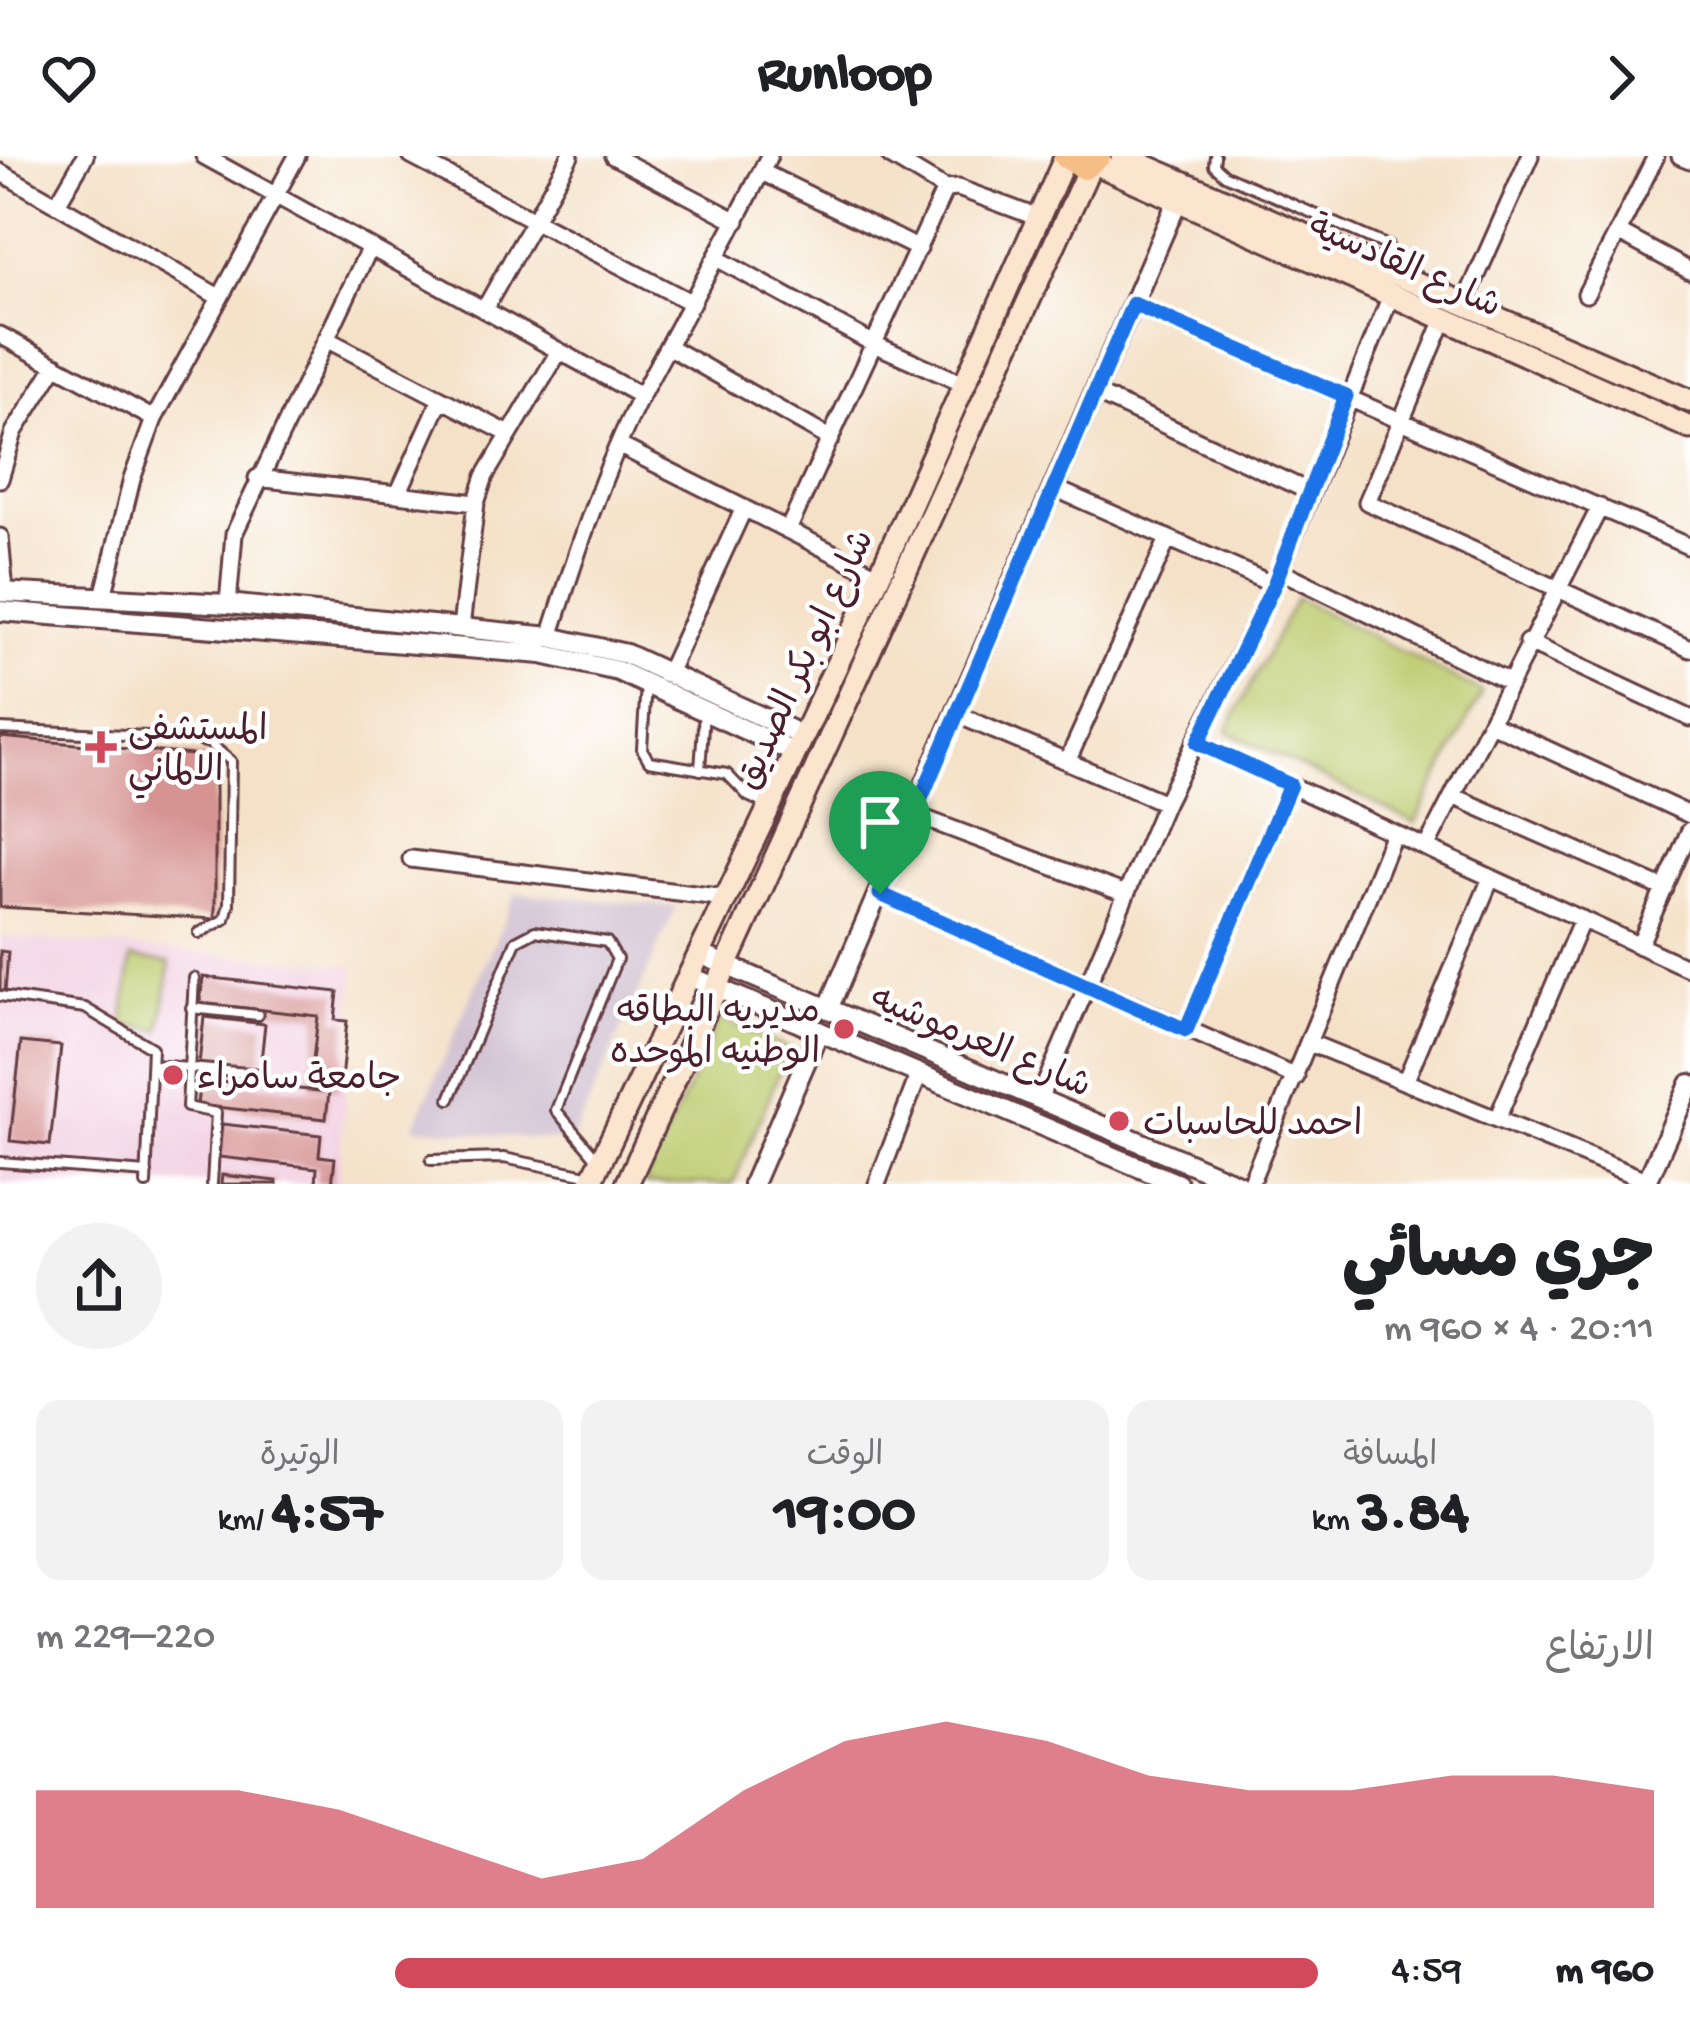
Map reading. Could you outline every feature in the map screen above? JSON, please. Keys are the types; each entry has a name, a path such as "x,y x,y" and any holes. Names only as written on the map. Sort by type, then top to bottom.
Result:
{"main road":[{"path":"1066,156 1078,166 1094,161"},
{"name":"شارع ابو بكر الصديق","path":"594,1174 878,575 1066,156"},
{"name":"شارع القادسية","path":"1122,156 1466,300 1690,401"},
{"name":"شارع ابو بكر الصديق","path":"627,1184 1094,161"},
{"name":"شارع القادسية","path":"1094,161 1690,428"}],"street":[{"path":"57,204 85,156"},
{"path":"204,156 641,396"},
{"path":"103,597 132,479 154,419 297,156"},
{"path":"411,156 692,303"},
{"path":"484,310 570,156"},
{"path":"614,156 737,221"},
{"path":"890,156 945,189 958,188 1039,218"},
{"path":"1466,300 1530,156"},
{"path":"1586,294 1656,156"},
{"path":"1680,156 1690,160"},
{"path":"550,637 641,396 720,260 765,164 919,249"},
{"path":"0,172 219,296"},
{"path":"788,530 945,189"},
{"path":"828,1009 1180,197"},
{"path":"1618,232 1690,271"},
{"path":"228,604 234,534 256,478 370,249"},
{"path":"720,260 874,344 964,384"},
{"path":"1039,1099 1165,803 1276,578 1307,491 1392,293"},
{"path":"1133,304 1690,547"},
{"path":"1445,317 1367,502 1690,649"},
{"path":"0,335 154,419"},
{"path":"326,339 507,433"},
{"path":"669,347 831,439"},
{"path":"461,627 476,503 507,433 558,353"},
{"path":"0,478 14,432 56,365"},
{"path":"1095,392 1307,491"},
{"path":"398,494 441,399"},
{"path":"620,446 878,575"},
{"path":"256,478 476,503"},
{"path":"1054,488 1168,541 1276,578 1508,682"},
{"path":"1426,848 1527,642 1600,507"},
{"path":"669,671 744,508"},
{"path":"0,537 2,598"},
{"path":"1067,762 1168,541"},
{"path":"2,598 103,597 228,604 550,637 626,654 669,671 799,745"},
{"path":"2,598 453,643 572,660 646,682 704,710 799,745"},
{"path":"1527,642 1690,718"},
{"path":"958,716 1165,803"},
{"path":"1490,723 1690,815"},
{"path":"1198,743 1690,969"},
{"path":"1186,1030 1290,785"},
{"path":"1453,796 1664,889"},
{"path":"915,815 1126,894"},
{"path":"1639,946 1690,830"},
{"path":"1250,1184 1394,833"},
{"path":"411,860 726,898"},
{"path":"1405,1082 1491,878"},
{"path":"880,894 1296,1077"},
{"path":"1497,1120 1582,919"},
{"name":"شارع العرموشيه","path":"700,954 1238,1184"},
{"name":"شارع العرموشيه","path":"689,976 1171,1181"},
{"path":"753,1184 819,1031"},
{"path":"1310,1042 1647,1183 1690,1084"},
{"path":"877,1184 919,1074"},
{"path":"1171,1181 1174,1156"}],"lane":[{"path":"1215,156 1214,165 1225,175 1388,246"},
{"path":"646,682 644,755 655,764 732,776 748,796 770,805"},
{"path":"700,770 704,710"},
{"path":"0,729 188,738 209,743 231,761 229,904 225,919 199,933"},
{"path":"450,1099 516,941 535,932 607,942 617,959 556,1110 594,1174"},
{"path":"194,978 187,1107 216,1113 212,1184"},
{"path":"0,996 85,1008 152,1048 153,1065 147,1179 0,1162"},
{"path":"191,1008 258,1015"},
{"path":"153,1065 260,1074"},
{"path":"431,1160 504,1158 594,1174"}],"shaded area":[{"path":"516,893 676,907 571,1143 414,1127"},
{"name":"جامعة سامراء","path":"0,936 355,966 339,1184 0,1184"}],"green space":[{"path":"1296,598 1482,692 1415,823 1227,731"},
{"path":"131,958 170,963 161,1030 123,1025"},
{"path":"720,1018 789,1049 733,1184 644,1184"}],"building":[{"name":"المستشفى الالماني","path":"0,737 215,757 215,919 0,907"},
{"path":"0,951 8,952 5,993 0,992"},
{"path":"203,977 338,992 335,1020 347,1021 340,1090 310,1087 318,1016 200,1003"},
{"path":"204,1017 265,1024 260,1070 199,1064"},
{"path":"21,1042 61,1046 50,1145 10,1141"},
{"path":"200,1079 329,1092 326,1119 197,1105"},
{"path":"222,1124 321,1135 319,1156 335,1158 332,1184 316,1184 317,1168 219,1157"},
{"path":"222,1175 277,1181 277,1184 221,1184"}],"place":[{"name":"المستشفى الالماني","path":"101,747"},
{"name":"مديريه البطاقه الوطنيه الموحده","path":"844,1029"},
{"name":"جامعة سامراء","path":"173,1075"},
{"name":"احمد للحاسبات","path":"1119,1121"}],"route":[{"path":"1133,304 1346,396 1274,585 1198,743 1290,785 1186,1030 880,894 1133,304"}]}
